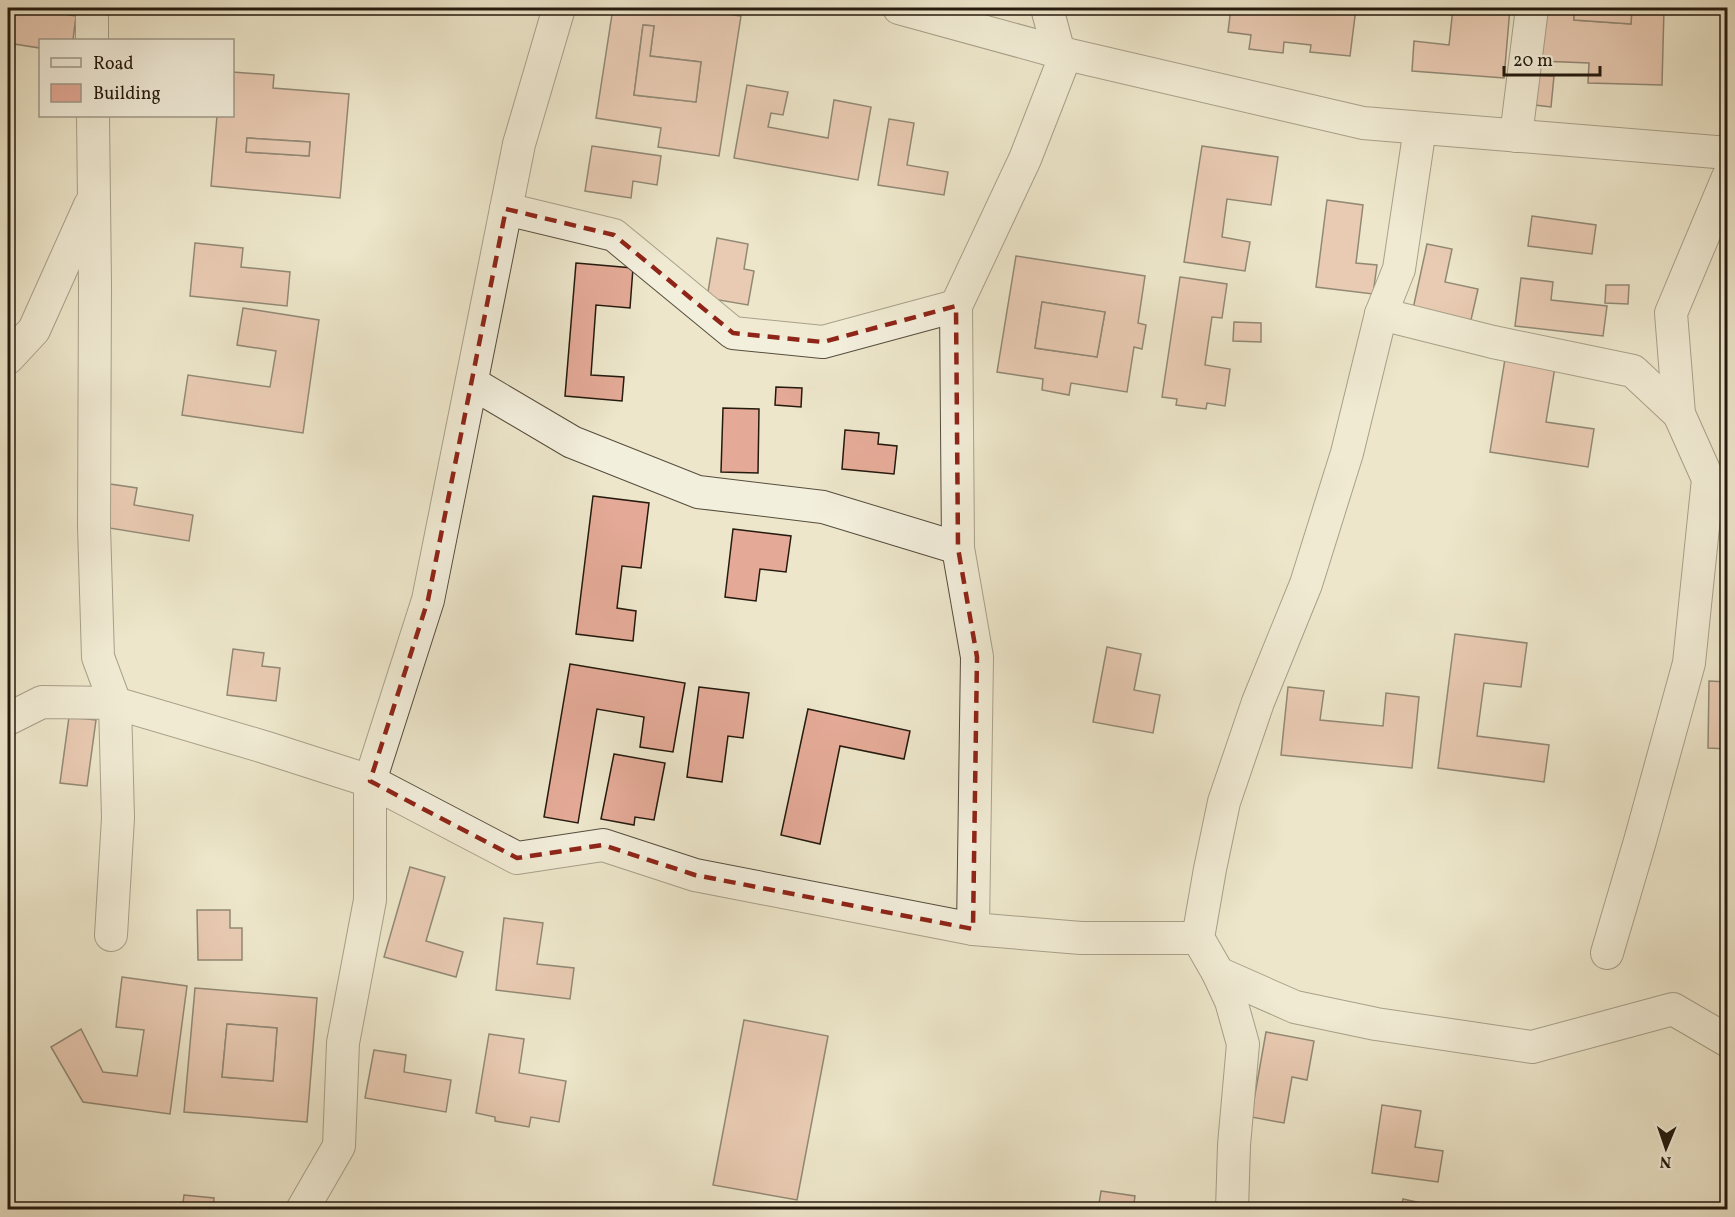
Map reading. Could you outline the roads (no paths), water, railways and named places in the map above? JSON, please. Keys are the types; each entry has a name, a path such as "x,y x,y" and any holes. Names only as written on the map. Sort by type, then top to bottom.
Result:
{"street":[{"path":"92,8 92,39"},
{"path":"302,1209 339,1146 343,1043 370,900 370,781 429,600 519,144 559,8"},
{"path":"899,8 1062,53 1363,123 1728,153"},
{"path":"973,929 977,657 958,548 956,306 1025,159 1062,53 1047,8"},
{"path":"1515,136 1532,8"},
{"path":"93,117 94,527 98,657 115,703 118,818 111,935"},
{"path":"1232,1209 1234,1145 1244,1044 1231,1001 1198,938 1224,802 1258,702 1306,584 1347,453 1381,314 1399,269 1420,128"},
{"path":"1607,952 1689,663 1708,479 1679,414 1671,313 1728,177"},
{"path":"8,358 34,330 94,196"},
{"path":"506,209 614,235 733,333 823,342 956,306"},
{"path":"1381,314 1493,342 1633,371 1679,414"},
{"path":"472,383 572,442 698,492 823,507 958,548"},
{"path":"8,719 42,702 115,703 370,781 517,858 603,845 695,875 973,929 1081,938 1198,938"},
{"path":"1218,973 1295,1007 1376,1024 1533,1047 1673,1009 1728,1041"}]}
